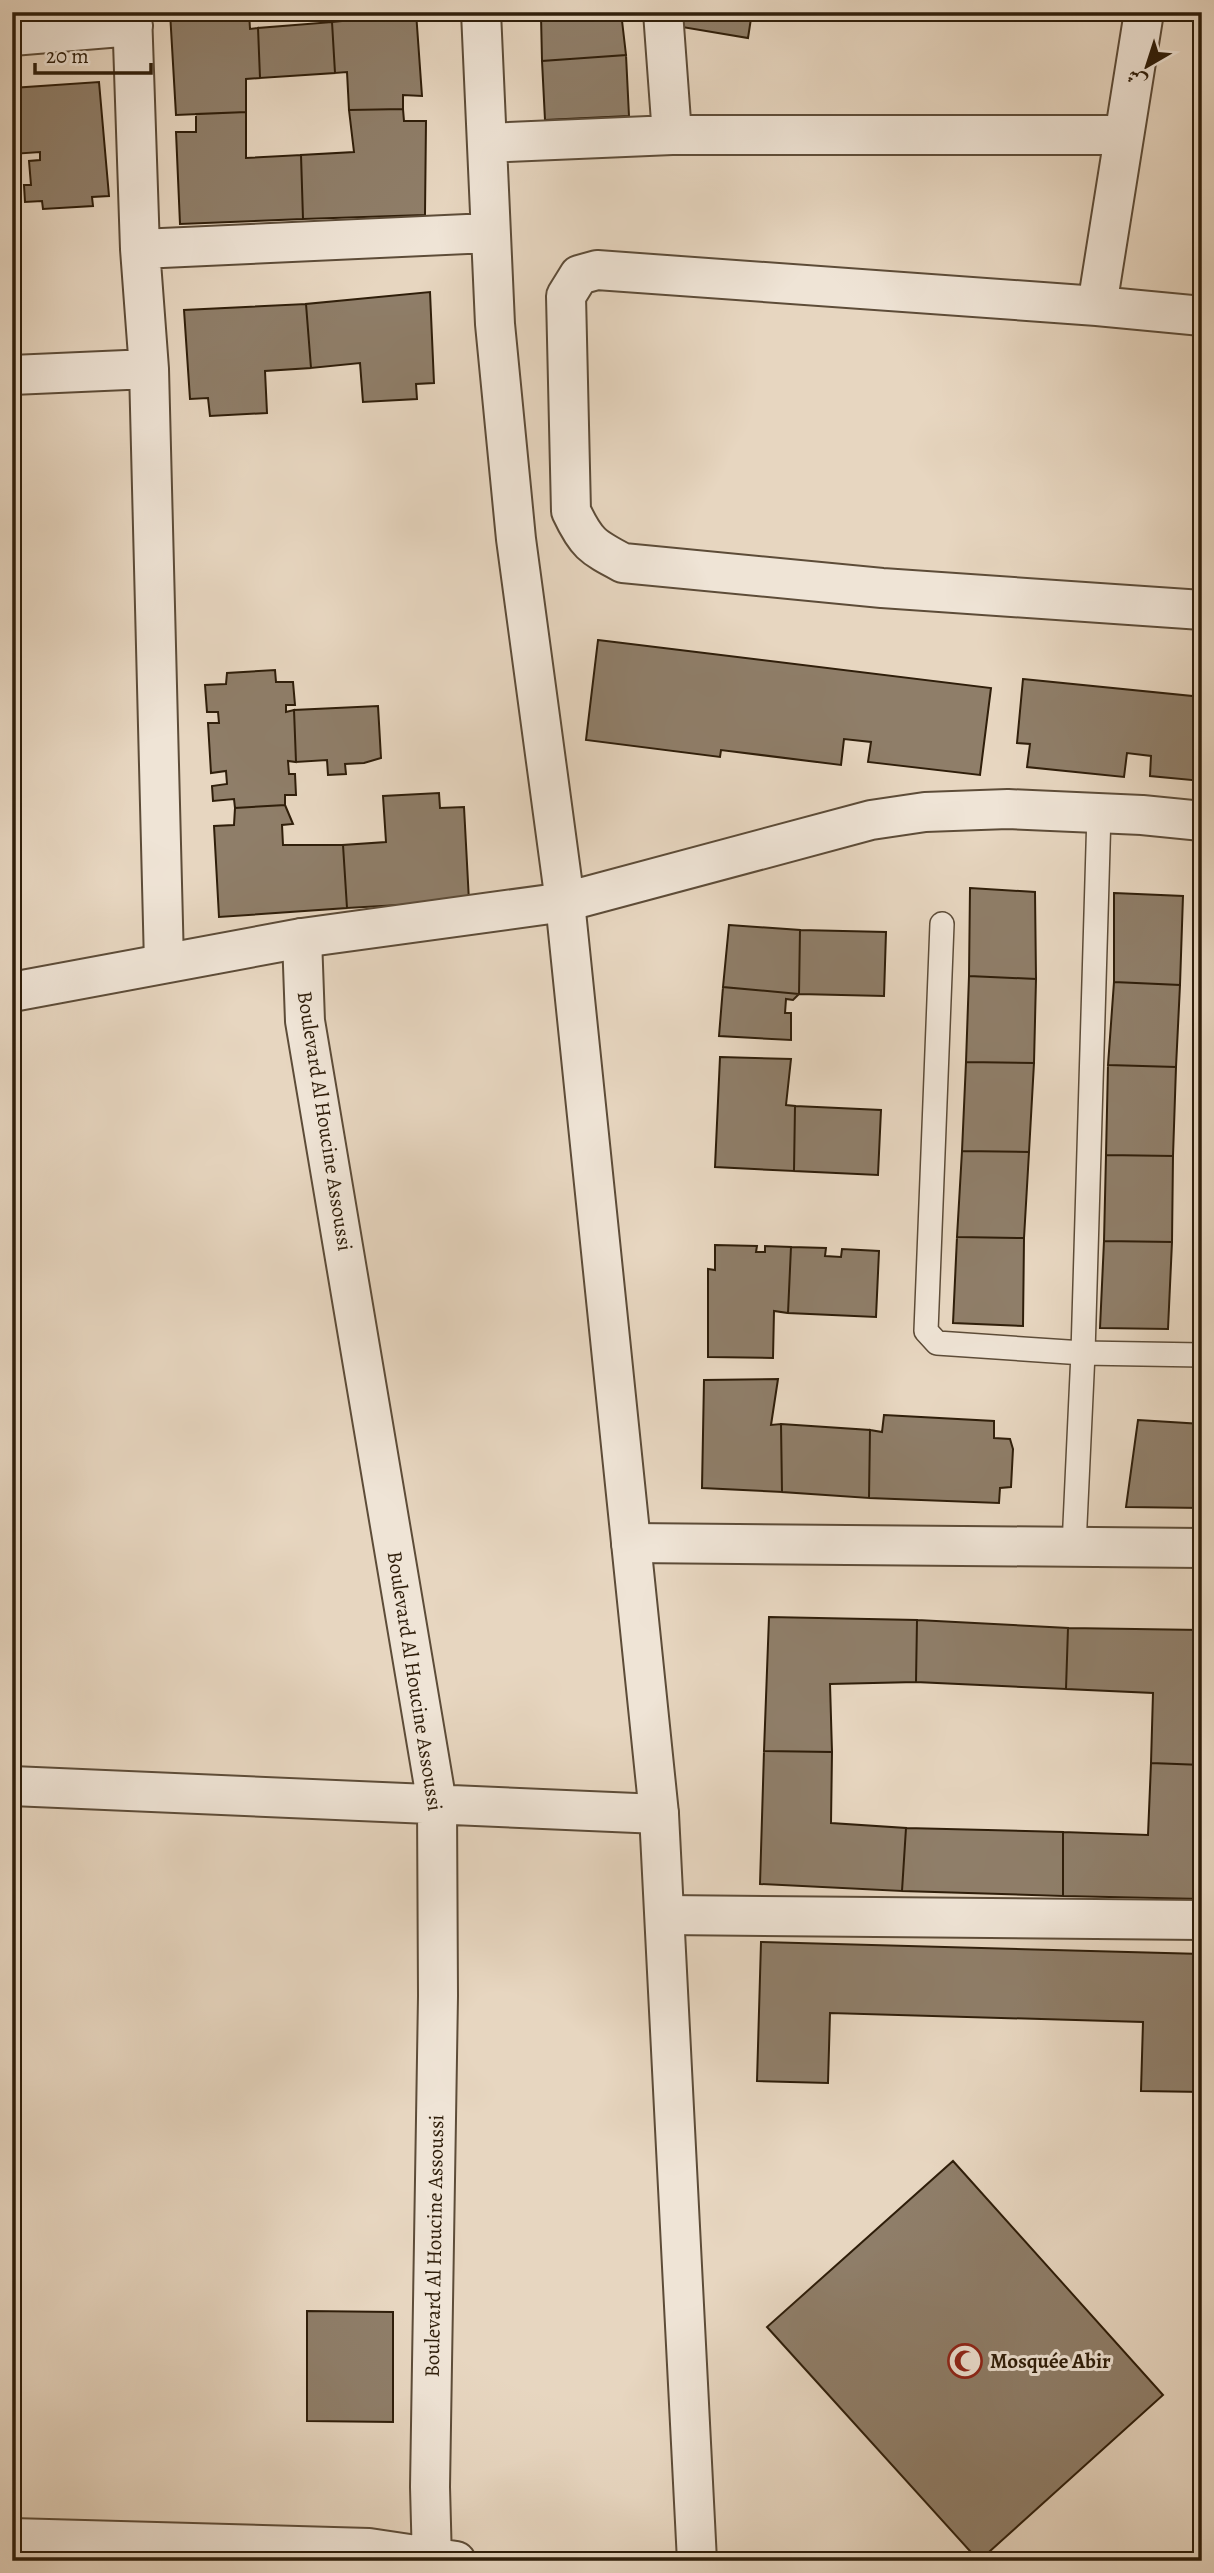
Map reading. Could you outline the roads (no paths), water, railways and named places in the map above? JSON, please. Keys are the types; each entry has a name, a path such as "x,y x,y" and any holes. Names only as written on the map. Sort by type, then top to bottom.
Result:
{"street":[{"path":"481,12 495,324 516,540 565,902 659,1814 697,2561"},
{"path":"663,12 672,135"},
{"path":"1097,306 1144,12"},
{"path":"12,36 133,19 139,249 149,369 164,963"},
{"path":"487,143 672,135 1124,135"},
{"path":"139,249 489,233"},
{"path":"1202,316 597,270 579,275 566,296 571,511 583,536 595,549 623,563 882,588 1202,610"},
{"path":"12,375 149,369"},
{"path":"12,992 302,938 565,902 871,820 925,812 1009,809 1202,821"},
{"name":"Boulevard Al Houcine Assoussi","path":"302,938 305,1021 437,1804 438,1996 430,2487 440,2559"},
{"path":"631,1543 1202,1548"},
{"path":"12,1786 659,1814"},
{"path":"666,1915 1202,1920"},
{"path":"12,2538 369,2548 440,2559"}],"lane":[{"path":"1074,1546 1083,1353 1099,813"},
{"path":"942,923 926,1331 937,1343 1083,1353 1202,1355"}],"place":[{"name":"Mosquée Abir","path":"965,2361"}]}
